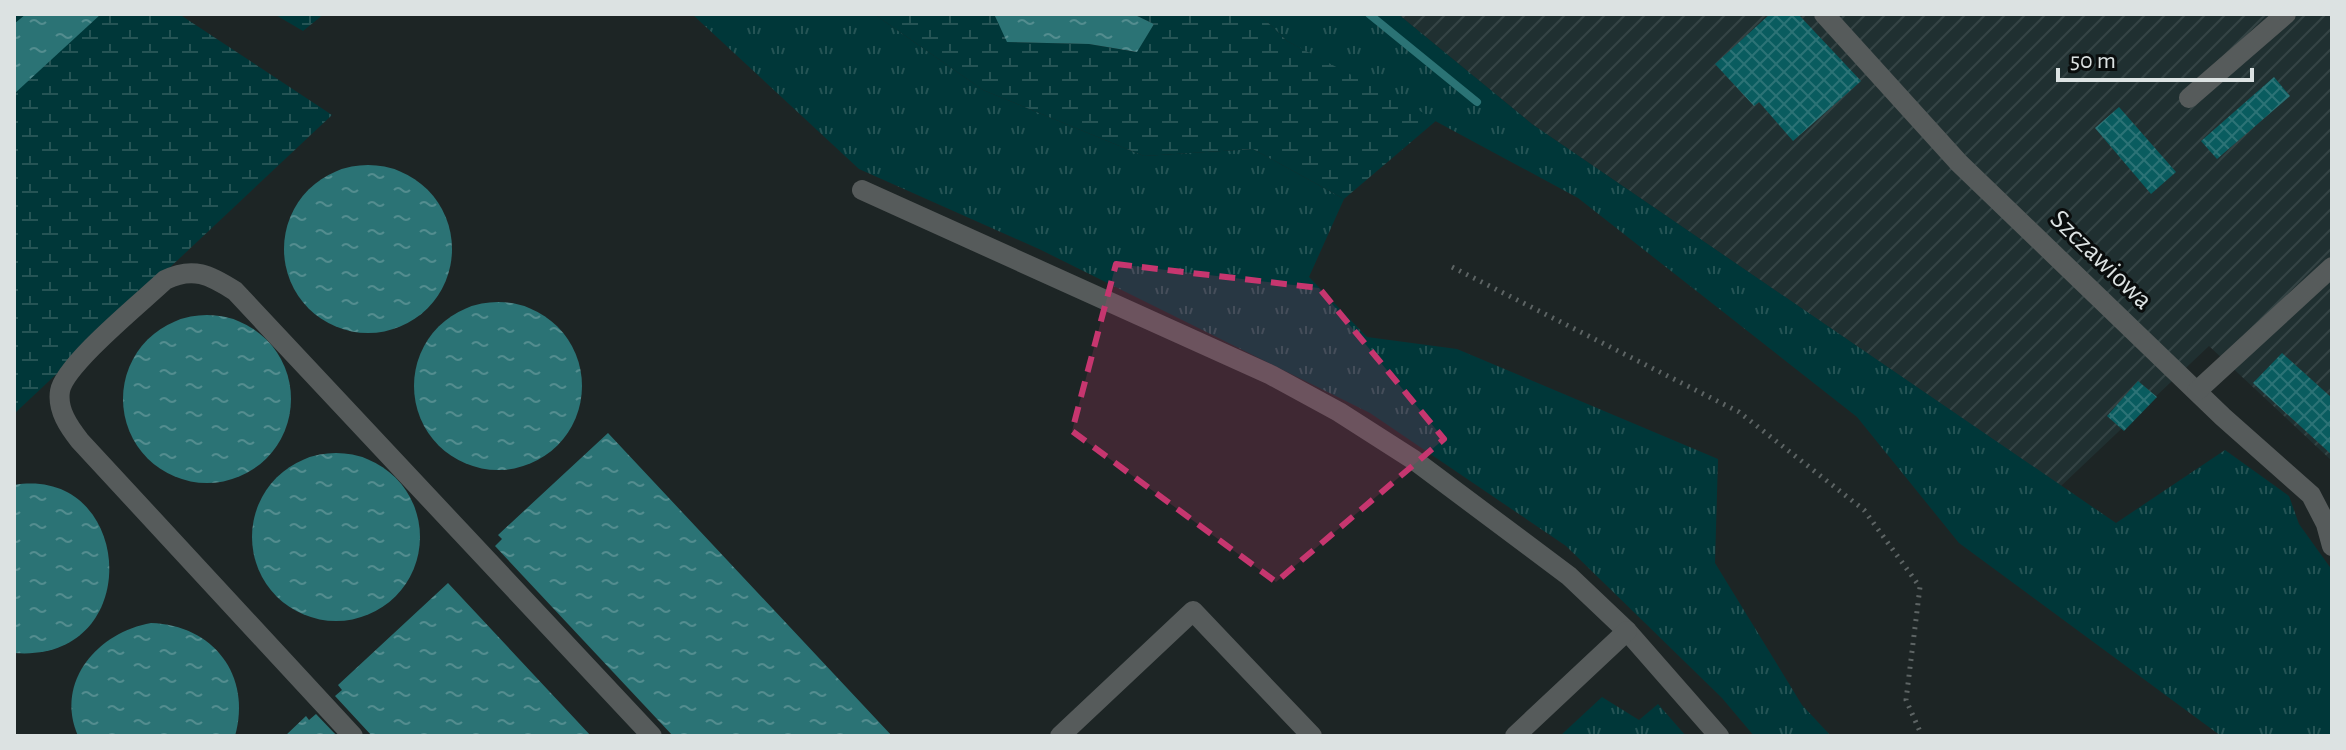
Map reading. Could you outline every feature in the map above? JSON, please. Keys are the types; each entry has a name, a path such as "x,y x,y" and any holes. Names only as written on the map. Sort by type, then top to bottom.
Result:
{"lane":[{"name":"Szczawiowa","path":"1824,14 1959,163 2197,391 2311,495 2326,524 2332,546"},
{"path":"2189,98 2286,14"},
{"path":"862,190 1271,375 1339,412 1414,460 1530,545 1627,631 1719,736"},
{"path":"2197,391 2332,267"},
{"path":"353,736 80,441 61,411 59,392 72,367 165,280 179,274 192,271 202,274 235,291 652,736"},
{"path":"1060,736 1193,611 1312,736"},
{"path":"1515,736 1627,631"}],"path":[{"path":"1452,267 1739,412 1864,510 1920,587 1906,700 1922,736"}],"highlighted area":[{"path":"1116,264 1319,288 1444,439 1276,582 1072,431"}],"shaded area":[{"path":"1398,14 2332,14 2332,461 2209,346 2061,486 1532,124"}],"green space":[{"path":"14,14 179,14 332,115 14,414"},
{"path":"274,14 324,14 303,31"},
{"path":"692,14 874,14 983,90 1144,156 1253,149 1344,199 1309,277 1367,337 1457,349 1718,459 1715,563 1802,705 1831,736 1754,736 1722,698 1566,546 1370,413 1039,249 859,169"},
{"path":"874,14 994,14 1008,42 1089,44 1136,52 1154,24 1133,14 1259,14 1287,41 1437,120 1344,199 1253,149 1144,156 983,90"},
{"path":"1259,14 1398,14 1532,124 2116,523 2225,450 2289,496 2299,524 2332,570 2332,736 2221,736 1959,543 1857,417 1578,198 1287,41"},
{"path":"1602,697 1639,720 1658,704 1686,736 1560,736"}],"water":[{"path":"26,14 101,14 14,94 14,24"},
{"path":"994,14 1133,14 1154,24 1137,52 1089,44 1007,42"},
{"path":"368,165 400,171 427,190 446,217 452,249 446,281 427,308 400,327 368,333 336,327 309,308 290,281 284,249 290,217 309,190 336,171"},
{"path":"498,302 530,308 557,327 576,354 582,386 576,418 557,445 530,464 498,470 466,464 439,445 420,418 414,386 420,354 439,327 466,308"},
{"path":"207,315 239,321 267,339 285,367 291,399 285,431 267,459 239,477 207,483 175,477 147,459 129,431 123,399 129,367 147,339 175,321"},
{"path":"608,433 892,736 673,736 495,546 502,539 498,535"},
{"path":"336,453 368,459 396,477 414,505 420,537 414,569 396,597 368,615 336,621 304,615 276,597 258,569 252,537 258,505 276,477 304,459"},
{"path":"14,485 54,487 84,504 102,532 109,566 104,599 87,629 57,648 14,653"},
{"path":"448,583 591,736 372,736 335,696 342,690 338,685"},
{"path":"151,623 193,633 223,657 238,693 239,714 235,736 78,736 72,716 72,696 86,662 114,637"},
{"path":"316,714 337,736 285,736 306,716 309,720"}],"building":[{"path":"1770,14 1798,14 1861,81 1793,141 1759,102 1754,106 1715,64"},
{"path":"2274,77 2290,96 2217,159 2201,141"},
{"path":"2119,107 2176,172 2151,194 2095,128"},
{"path":"2282,353 2332,398 2332,455 2253,383"},
{"path":"2138,381 2157,397 2124,431 2107,416"}],"waterway":[{"path":"1369,14 1477,102"}]}
